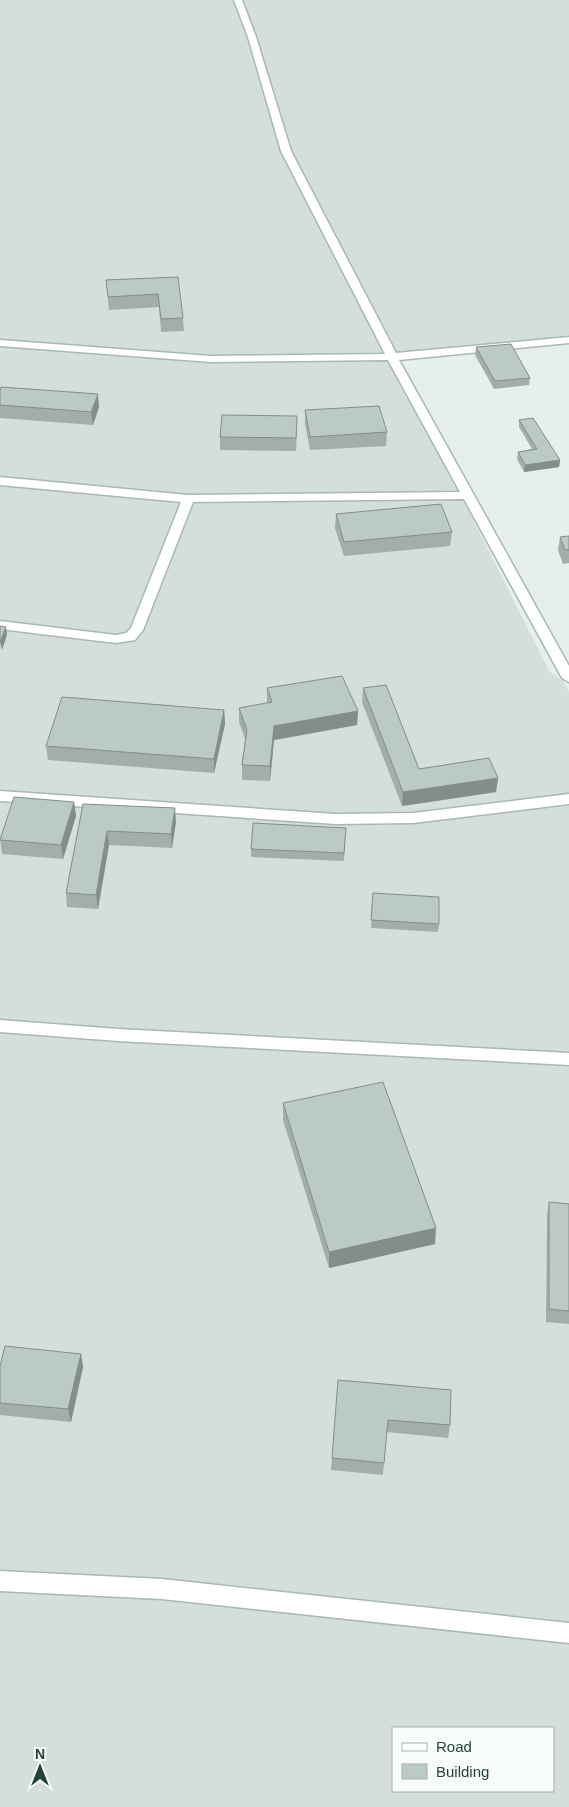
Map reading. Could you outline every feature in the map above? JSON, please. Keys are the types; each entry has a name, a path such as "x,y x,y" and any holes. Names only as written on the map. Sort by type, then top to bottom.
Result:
{"street":[{"path":"238,0 252,37 286,151 392,358 569,678"},
{"path":"0,343 211,359 392,358 569,340"},
{"path":"0,481 188,499 468,495"},
{"path":"0,625 116,639 130,637 137,630 188,499"},
{"path":"0,796 336,818 413,818 569,799"},
{"path":"0,1026 118,1035 569,1059"},
{"path":"0,1581 162,1589 569,1632"}],"shaded area":[{"path":"0,0 569,0 569,340 392,358 549,671 563,681 569,692 569,1807 0,1807"}],"building":[{"path":"178,277 183,318 161,319 158,294 108,297 106,280"},
{"path":"511,344 530,378 495,381 476,347"},
{"path":"1,387 98,394 91,412 0,405"},
{"path":"379,406 387,432 310,437 305,410"},
{"path":"222,415 297,416 296,438 220,437"},
{"path":"533,418 560,460 525,465 518,452 537,449 519,420"},
{"path":"441,504 452,532 344,542 336,514"},
{"path":"569,536 569,550 565,550 560,537"},
{"path":"0,626 6,627 0,642"},
{"path":"342,676 358,711 274,726 270,766 242,765 247,730 239,708 272,702 267,688"},
{"path":"386,685 419,769 489,758 498,778 403,792 363,688"},
{"path":"62,697 224,710 214,759 46,746"},
{"path":"14,797 74,802 61,845 0,840"},
{"path":"83,804 175,808 171,834 107,831 96,895 66,893"},
{"path":"253,823 346,828 344,853 251,849"},
{"path":"373,893 439,897 439,924 371,920"},
{"path":"383,1082 436,1228 329,1252 283,1103"},
{"path":"549,1202 569,1204 569,1311 549,1309"},
{"path":"5,1346 81,1354 68,1409 0,1403 0,1366"},
{"path":"338,1380 451,1390 450,1425 388,1420 384,1463 332,1458"}]}
